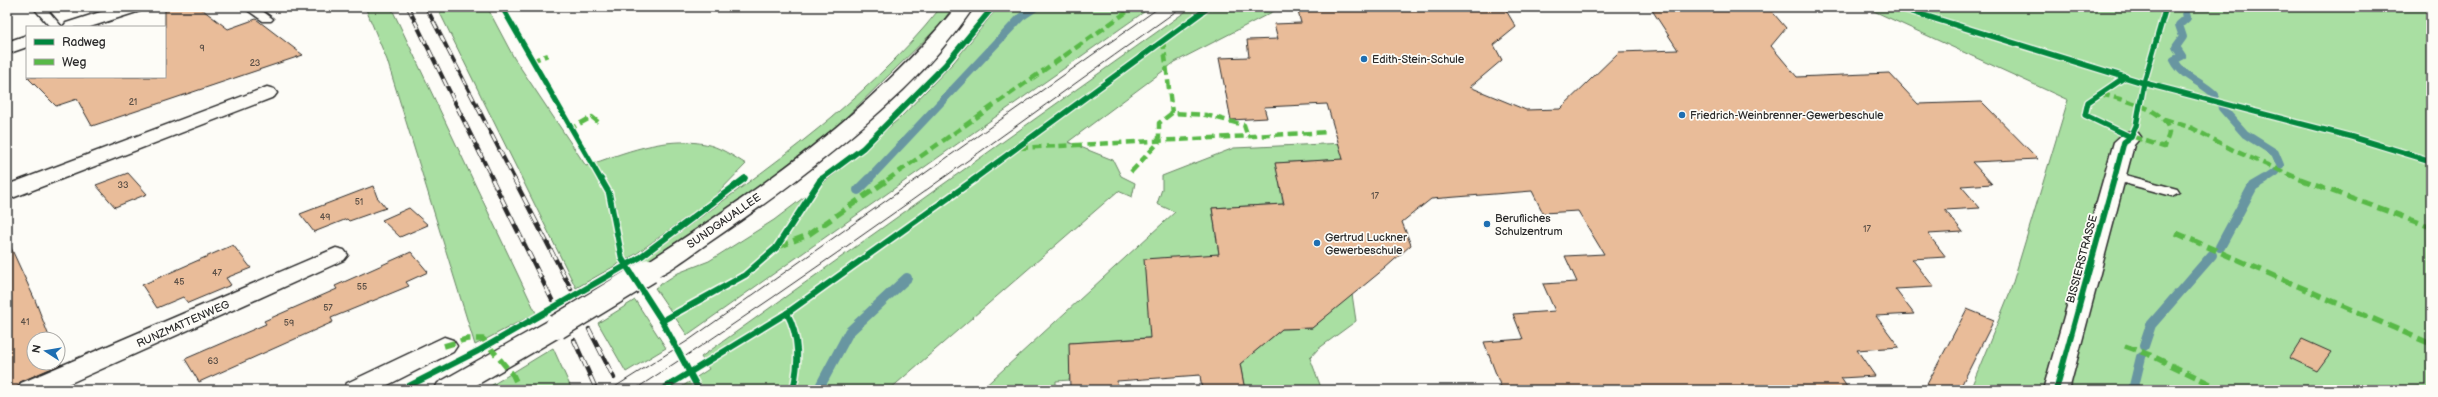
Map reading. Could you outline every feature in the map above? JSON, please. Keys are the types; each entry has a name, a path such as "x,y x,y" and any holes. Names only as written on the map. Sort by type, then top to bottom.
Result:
{"street":[{"path":"75,26 134,7"},
{"name":"SUNDGAUALLEE","path":"448,390 649,271 729,219 846,130 921,58 965,7"},
{"path":"7,48 26,41"},
{"path":"7,193 268,93"},
{"name":"BISSIERSTRASSE","path":"2056,390 2124,142 2131,137"},
{"name":"RUNZMATTENWEG","path":"30,390 150,339 336,255"},
{"path":"356,390 444,346"}],"lane":[{"path":"39,7 55,26"},
{"path":"249,7 267,19"},
{"path":"2114,176 2172,192"}],"green space":[{"path":"365,7 391,7 536,313 475,345 387,60"},
{"path":"437,7 487,7 514,58 586,166 629,151 674,142 689,142 711,145 746,164 713,198 636,254 576,288"},
{"path":"941,7 953,7 940,25 838,125 752,192 643,264 641,261 760,174 838,112 875,79 909,44"},
{"path":"998,7 1151,7 687,335 655,288 678,273 709,261 774,220 832,176 900,118 954,62"},
{"path":"1192,7 1282,7 1175,62 1068,142 1113,160 1121,176 1135,183 1132,197 1118,191 889,390 677,390 709,369 701,357"},
{"path":"1865,7 2431,8 2431,390 1970,390 2010,292 2068,100"},
{"path":"1346,143 1347,159 1276,163 1283,204 1212,208 1219,254 1188,335 1070,343 1070,380 1056,381 1056,390 981,390 1175,212 1157,204 1162,189 1162,176 1234,148"},
{"path":"1352,294 1356,321 1318,349 1310,358 1322,390 1245,390 1240,364 1282,329 1312,328"},
{"path":"635,300 666,348 626,372 598,323"},
{"path":"553,348 572,390 484,390"}],"building":[{"path":"165,7 199,7 228,29 256,19 303,55 92,126 77,99 56,106 28,78 166,78"},
{"path":"1504,7 1516,27 1494,45 1502,60 1470,87 1526,110 1560,109 1619,52 1678,50 1650,7 1768,7 1786,28 1771,46 1797,77 1889,73 1918,104 1982,102 2038,159 1972,162 1992,184 1961,186 1980,208 1945,210 1963,232 1928,234 1946,257 1912,259 1934,287 1895,289 1914,314 1876,316 1899,347 1857,350 1875,376 1841,378 1849,390 1502,390 1484,342 1523,339 1513,314 1555,311 1543,284 1577,282 1565,256 1604,254 1578,211 1543,213 1532,191 1431,199 1402,222 1411,245 1384,269 1312,328 1282,329 1240,364 1245,390 1202,390 1200,375 1117,381 1118,390 1070,390 1069,343 1150,338 1144,259 1219,254 1212,208 1284,204 1275,163 1343,159 1327,104 1264,107 1267,118 1231,120 1219,58 1249,57 1247,40 1278,39 1274,24 1301,23 1297,8"},
{"path":"128,173 147,194 115,207 96,185"},
{"path":"373,186 377,197 386,208 349,221 347,219 314,232 300,214"},
{"path":"409,208 428,225 400,237 382,220"},
{"path":"7,239 35,300 47,331 26,331 26,371 45,371 20,382 16,390 13,390 7,376"},
{"path":"233,245 251,268 226,278 231,285 188,303 183,297 157,308 142,285"},
{"path":"411,252 428,272 406,282 409,286 331,318 333,322 199,382 185,359 266,324 264,321 337,289 335,286"},
{"path":"1967,309 1994,320 1959,390 1924,390"},
{"path":"2302,339 2331,352 2317,371 2290,358"}],"waterway":[{"path":"868,180 1021,17 1036,7"},
{"path":"2185,7 2187,18 2179,25 2183,37 2176,47 2182,56 2174,60 2182,71 2215,95"},
{"path":"2222,108 2245,134 2275,153 2280,165"},
{"path":"2264,180 2276,172"},
{"path":"2220,247 2253,186 2265,179"},
{"path":"858,190 868,180"},
{"path":"2144,346 2151,325 2212,255"},
{"path":"818,390 849,332 907,278"},
{"path":"2133,390 2141,357"}],"tram line":[{"path":"610,390 689,340 1160,7"},
{"path":"634,390 842,250 1182,7"}],"railway":[{"path":"408,7 493,180"},
{"path":"426,7 515,180"},
{"path":"492,179 552,300"},
{"path":"514,179 571,289"},
{"path":"589,329 614,378"},
{"path":"574,340 596,389"}],"marked path":[{"path":"778,247 808,235 1134,7"},
{"path":"1163,40 1172,113"},
{"path":"531,61 548,55"},
{"path":"2101,94 2130,102 2152,111 2161,117 2167,124 2169,132 2164,147 2128,135"},
{"path":"1131,172 1159,142 1159,123 1172,113 1206,115 1244,125 1248,137"},
{"path":"571,131 570,129 592,117 598,122"},
{"path":"2164,119 2192,128 2235,151 2283,172 2431,227"},
{"path":"1019,148 1329,132"},
{"path":"2176,233 2431,344"},
{"path":"444,346 467,339 483,339 513,375 520,390"},
{"path":"2125,346 2150,355 2223,390"}],"cycle path":[{"path":"502,7 609,193 622,259 662,321 699,390"},
{"path":"662,321 745,275 776,248 822,177 863,148 945,65 993,7"},
{"path":"661,390 787,313 1065,114 1209,7"},
{"path":"1897,7 2144,83 2352,137 2431,161"},
{"path":"2056,390 2124,142 2131,137 2136,126 2144,83 2166,7"},
{"path":"2125,77 2088,102 2085,115 2131,137"},
{"path":"401,390 478,351 639,258 745,178"},
{"path":"787,313 795,332 798,351 797,370 793,390"}],"place":[{"name":"Edith-Stein-Schule","path":"1364,59"},
{"name":"Friedrich-Weinbrenner-Gewerbeschule","path":"1682,115"},
{"name":"Berufliches Schulzentrum","path":"1487,224"},
{"name":"Gertrud Luckner Gewerbeschule","path":"1317,243"}]}
